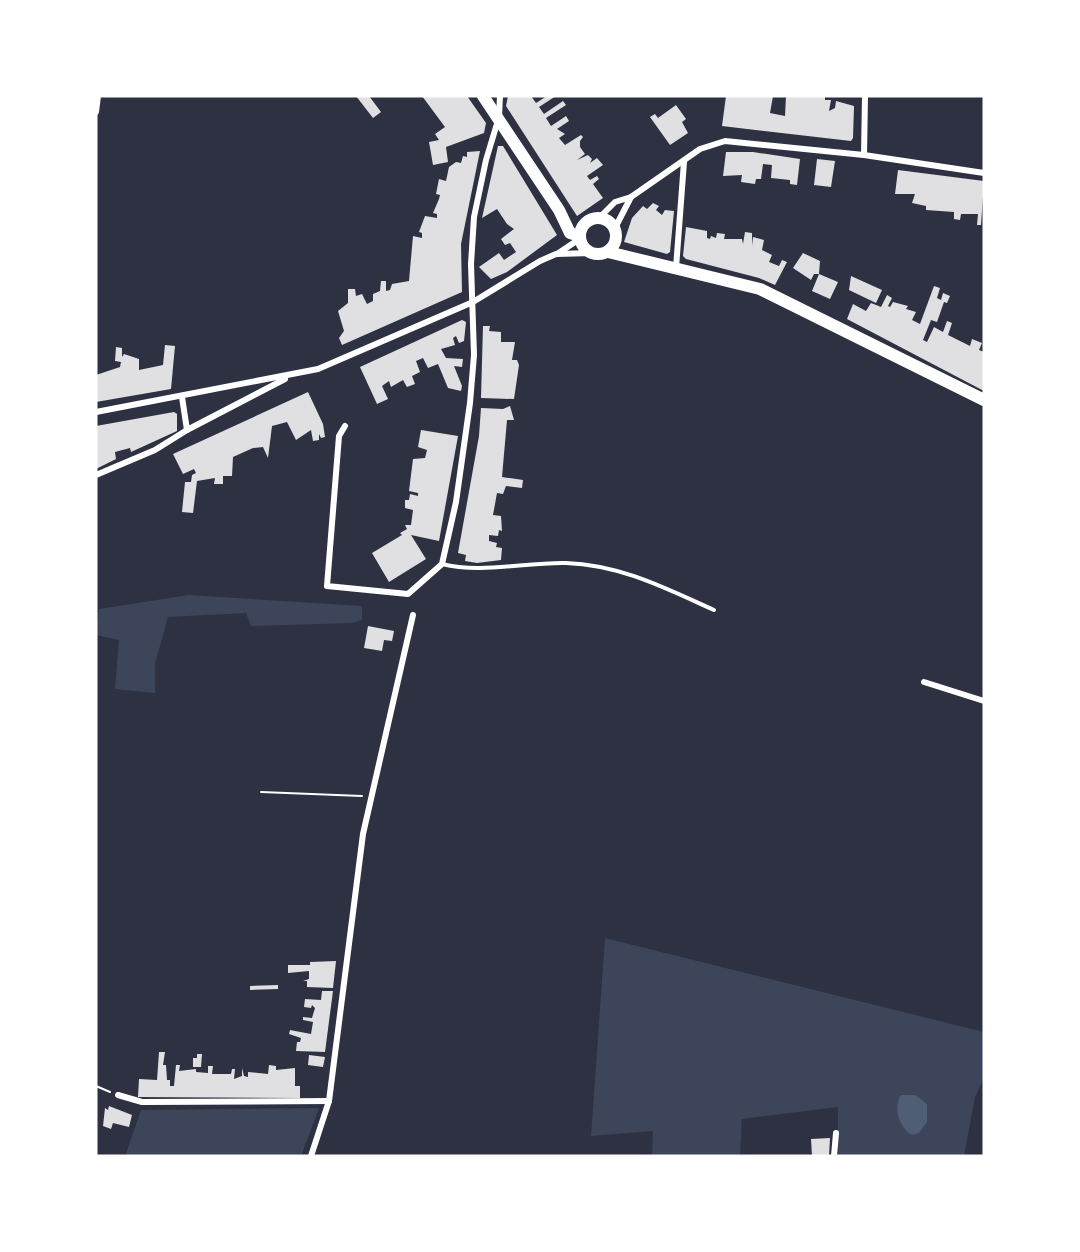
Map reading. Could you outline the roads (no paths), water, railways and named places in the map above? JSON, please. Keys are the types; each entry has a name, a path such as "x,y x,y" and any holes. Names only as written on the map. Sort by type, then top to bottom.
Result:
{"main road":[{"path":"483,96 559,210 581,234 584,247 592,253 608,252 630,256 760,290 984,400"},
{"path":"581,234 590,220 598,218 609,221 630,256"},
{"path":"608,252 616,234"}],"street":[{"path":"96,112 98,96"},
{"path":"345,426 339,436 327,586 408,594 442,564 456,502 470,403 474,355 471,264 474,217 486,160 499,117 501,96"},
{"path":"864,155 865,96"},
{"path":"598,218 615,202 632,197 700,149 725,141 864,155 984,173"},
{"path":"676,268 684,162"},
{"path":"616,234 632,197"},
{"path":"96,412 318,369 473,302 540,261 556,254 581,234"},
{"path":"556,254 592,253"},
{"path":"96,475 155,450 291,376"},
{"path":"182,397 188,430"},
{"path":"311,1156 329,1101 363,834 370,796 413,615"},
{"path":"924,682 984,701"},
{"path":"118,1095 142,1102 329,1101"},
{"path":"834,1156 836,1133"}],"lane":[{"path":"442,564 460,569 568,563 628,572 714,610"}]}
